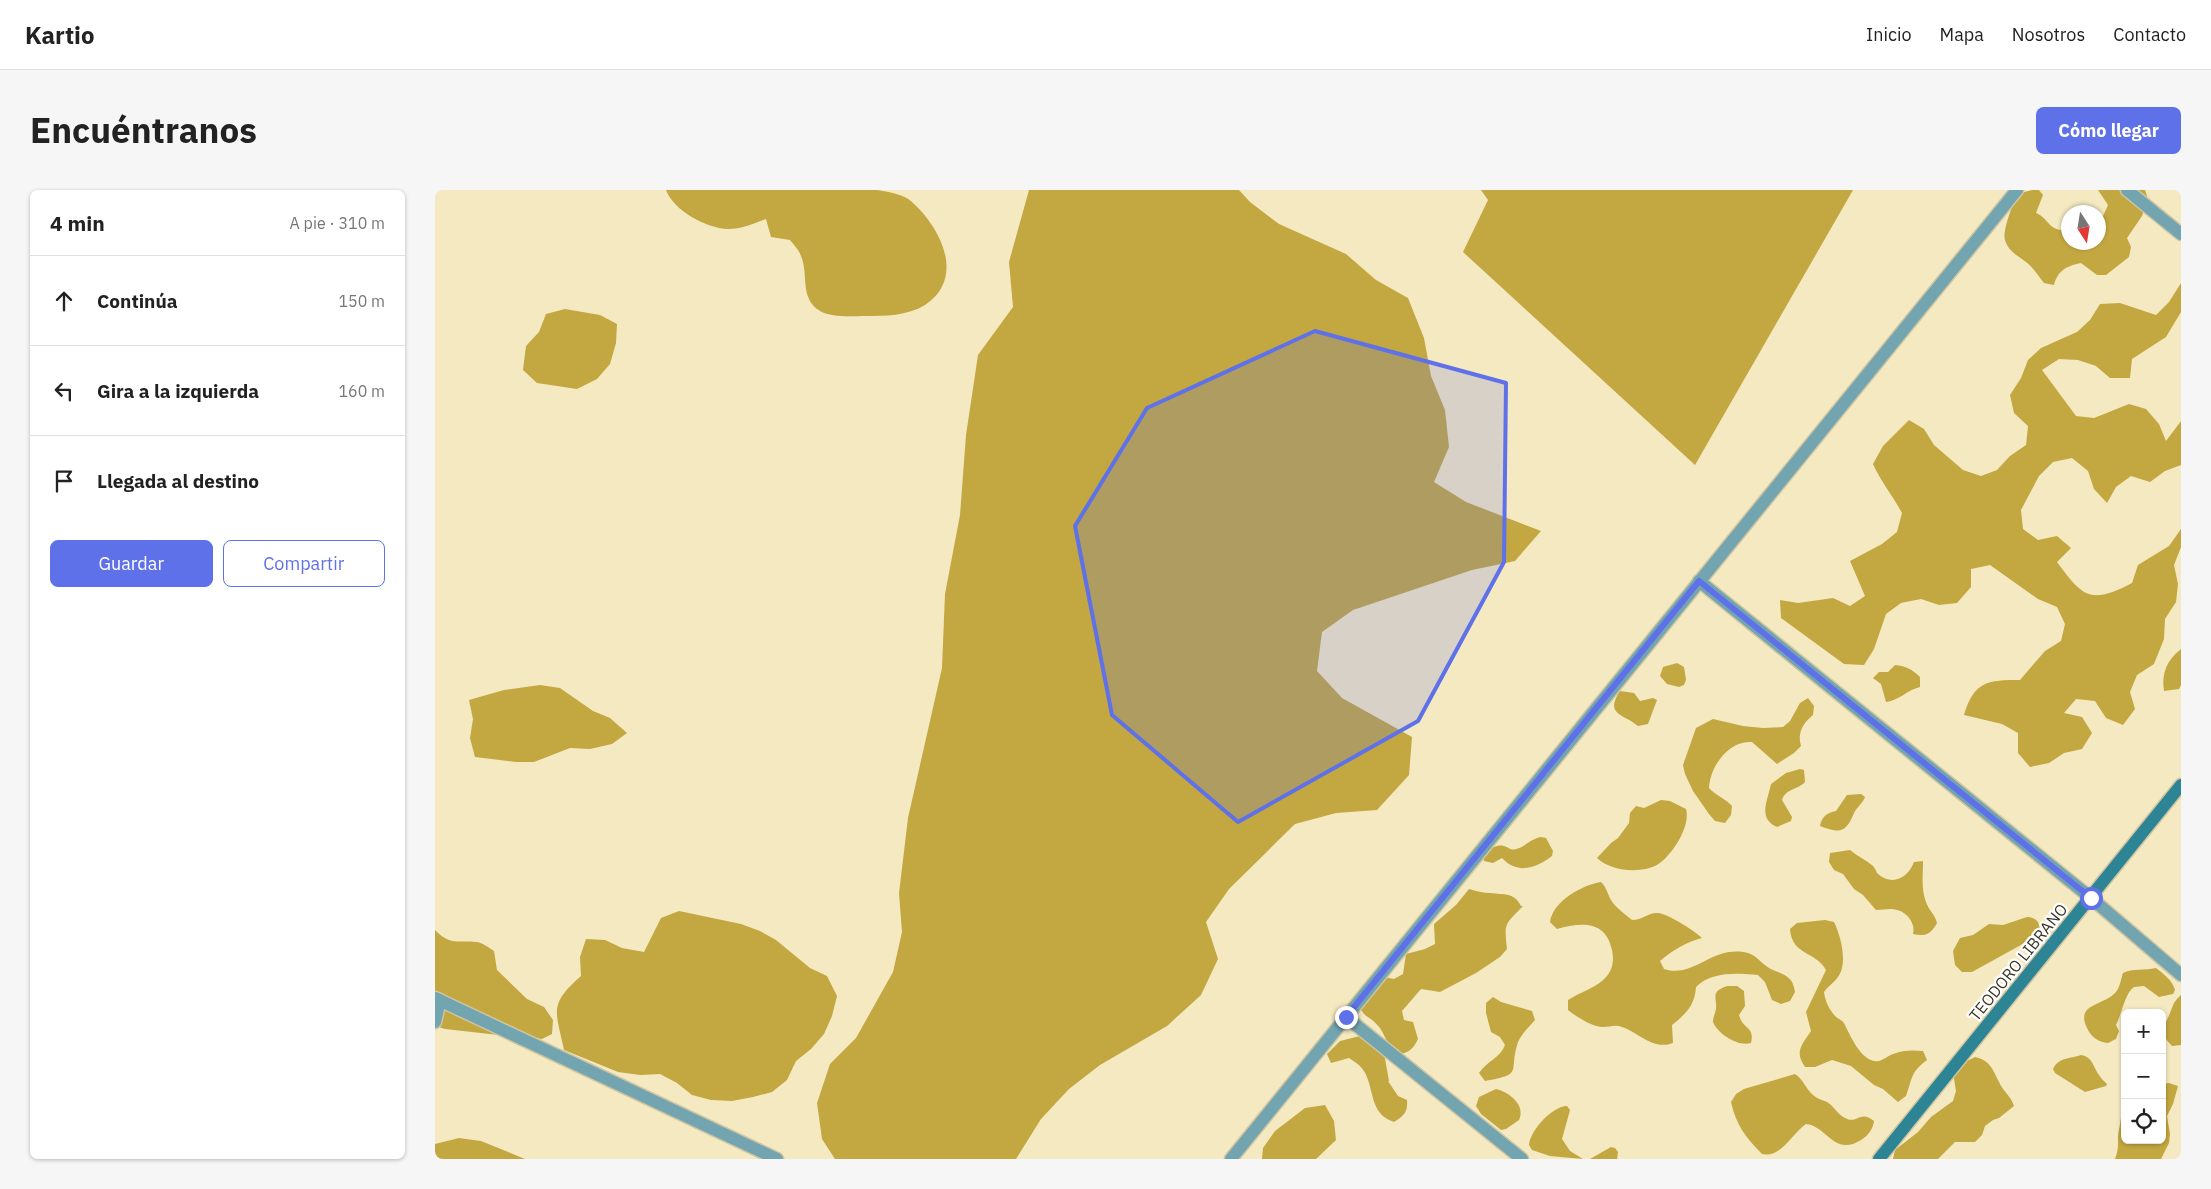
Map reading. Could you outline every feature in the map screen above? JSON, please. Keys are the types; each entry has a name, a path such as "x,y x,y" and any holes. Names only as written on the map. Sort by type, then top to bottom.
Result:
{"main road":[{"name":"TEODORO LIBRANO","path":"1879,1159 2181,785"}],"street":[{"path":"1231,1159 2017,190"},
{"path":"2127,190 2181,234"},
{"path":"1699,581 2091,898 2181,975"},
{"path":"435,1022 437,999 777,1159"},
{"path":"1346,1017 1522,1159"}],"highlighted area":[{"path":"1315,331 1506,383 1504,562 1418,721 1238,822 1112,715 1075,526 1147,408"}],"shaded area":[{"path":"666,190 877,190 900,195 909,199 923,213 940,239 947,267 944,281 937,294 918,309 896,315 830,315 813,306 809,300 803,263 799,252 790,240 771,237 766,219 733,229 719,228 701,222 683,211 670,198"},
{"path":"1029,190 1239,190 1250,202 1279,224 1346,254 1376,280 1408,298 1424,338 1431,376 1445,410 1449,447 1434,482 1466,502 1541,531 1515,561 1472,570 1353,610 1322,632 1317,671 1342,698 1412,737 1409,775 1377,810 1336,813 1295,824 1229,889 1206,922 1218,959 1201,995 1167,1026 1100,1065 1069,1089 1041,1119 1016,1159 835,1159 822,1139 817,1103 830,1064 856,1038 893,972 902,932 899,893 908,818 942,668 945,594 960,515 966,435 978,355 1013,307 1009,262"},
{"path":"1481,190 1853,190 1695,465 1463,252 1488,200"},
{"path":"2039,190 2043,195 2036,213 2053,227 2061,230 2061,250 2106,250 2106,209 2108,205 2098,190 2145,190 2148,199 2142,216 2127,238 2131,247 2129,257 2106,275 2097,275 2081,263 2071,266 2061,272 2054,285 2044,283 2031,267 2006,244 2004,236 2006,224 2017,194"},
{"path":"2181,283 2181,312 2166,337 2132,359 2130,378 2110,378 2096,366 2078,360 2059,359 2042,370 2076,416 2094,418 2129,404 2146,409 2159,424 2166,441 2181,421 2181,465 2165,471 2150,482 2131,476 2116,487 2107,503 2094,489 2088,471 2072,458 2053,462 2039,476 2021,510 2023,529 2038,540 2057,536 2071,548 2057,562 2081,590 2097,595 2118,590 2132,583 2138,565 2169,546 2181,529 2181,547 2174,565 2178,584 2176,602 2165,619 2164,639 2154,664 2137,675 2130,692 2135,709 2123,725 2106,718 2095,701 2076,699 2064,713 2082,717 2092,733 2082,749 2064,753 2049,763 2030,767 2018,753 2018,733 2002,724 1964,715 1972,695 1984,685 1991,682 2020,680 2045,651 2061,641 2065,624 2057,607 2038,599 1990,565 1971,569 1971,587 1957,603 1939,605 1921,599 1901,603 1886,614 1874,649 1864,665 1844,664 1781,618 1780,600 1798,603 1833,598 1850,606 1865,596 1850,561 1882,544 1897,532 1902,513 1873,464 1883,446 1909,420 1924,429 1934,445 1963,470 1981,476 1997,470 2010,456 2026,445 2028,426 2014,413 2010,395 2021,378 2028,360 2041,348 2077,332 2090,320 2100,304 2120,303 2156,315 2169,302"},
{"path":"565,309 600,315 617,324 616,343 610,364 597,379 577,389 537,383 523,370 526,346 539,332 546,314"},
{"path":"2181,649 2181,685 2179,689 2164,691 2163,678 2166,667"},
{"path":"1677,663 1684,667 1686,680 1684,685 1679,687 1667,684 1660,676 1663,667"},
{"path":"1895,665 1909,668 1917,674 1920,677 1920,687 1886,702 1881,684 1873,678 1879,672 1888,672"},
{"path":"540,685 560,688 593,711 610,718 627,733 612,744 590,749 570,748 534,762 516,762 475,757 470,738 473,719 469,700 504,690"},
{"path":"1620,691 1634,693 1640,701 1653,698 1657,700 1648,724 1638,726 1618,713 1614,705"},
{"path":"1808,698 1814,706 1813,715 1806,721 1800,733 1801,746 1794,753 1777,764 1752,742 1735,745 1722,756 1713,772 1709,788 1732,806 1731,815 1725,823 1715,821 1693,791 1683,765 1696,728 1713,719 1743,726 1783,727 1790,721 1800,703"},
{"path":"1800,769 1804,770 1805,782 1786,793 1782,800 1792,817 1791,821 1777,827 1767,819 1765,808 1771,784 1786,773"},
{"path":"1861,794 1865,797 1845,828 1833,830 1820,826 1824,817 1836,811 1847,795"},
{"path":"1661,800 1670,801 1686,809 1687,816 1686,824 1679,840 1663,861 1642,870 1625,870 1609,866 1597,858 1618,838 1629,823 1630,813 1636,806 1644,808"},
{"path":"1541,837 1546,838 1553,851 1552,856 1540,864 1521,868 1514,867 1502,858 1493,863 1484,861 1483,856 1495,847 1519,848"},
{"path":"1850,850 1873,866 1877,873 1894,880 1904,876 1914,862 1923,861 1924,897 1937,923 1932,930 1924,935 1913,934 1912,923 1904,913 1895,909 1876,910 1863,895 1854,889 1843,874 1834,870 1829,862 1830,853"},
{"path":"1601,882 1613,903 1632,920 1655,913 1662,914 1681,923 1702,938 1685,944 1660,961 1664,969 1675,971 1685,969 1724,953 1748,953 1755,956 1769,968 1785,975 1791,980 1795,992 1790,1001 1781,1004 1772,1000 1765,982 1758,975 1725,974 1709,978 1696,987 1694,999 1689,1009 1672,1025 1673,1043 1665,1045 1652,1042 1626,1028 1619,1026 1599,1027 1580,1018 1568,1010 1568,1000 1593,987 1607,976 1613,964 1609,940 1598,928 1575,925 1557,929 1550,922 1552,914 1569,895 1577,890"},
{"path":"1469,889 1512,896 1523,906 1507,924 1507,949 1500,957 1476,973 1440,992 1421,989 1402,1011 1404,1020 1413,1022 1418,1039 1410,1050 1396,1055 1380,1028 1364,1014 1357,1001 1384,977 1394,979 1403,974 1406,954 1435,944 1434,924 1456,905"},
{"path":"679,911 741,924 760,931 776,940 810,968 827,976 837,996 832,1016 824,1034 811,1049 796,1061 787,1080 772,1092 732,1101 711,1100 692,1095 677,1083 660,1074 640,1075 618,1072 564,1050 557,1009 563,994 581,976 580,957 586,939 605,940 622,948 644,952 661,918"},
{"path":"2027,917 2033,918 2037,922 2039,933 2041,934 1972,972 1962,972 1955,965 1953,951 1960,938 1973,935 1989,924 2003,925"},
{"path":"1825,920 1834,922 1841,942 1843,965 1838,977 1824,992 1825,999 1836,1017 1844,1023 1857,1048 1873,1061 1879,1061 1896,1053 1911,1050 1923,1051 1927,1060 1915,1072 1906,1096 1898,1102 1851,1066 1832,1060 1815,1067 1805,1067 1800,1057 1800,1048 1811,1031 1806,1012 1826,970 1822,964 1795,944 1790,929 1797,923"},
{"path":"435,930 450,940 478,942 494,951 497,970 527,999 544,1007 553,1020 552,1034 542,1039 522,1036 518,1029 517,1037 445,1029 435,1026"},
{"path":"2156,968 2165,975 2175,990 2173,994 2159,997 2144,986 2134,987 2121,1009 2116,1025 2119,1031 2116,1039 2108,1043 2101,1042 2087,1028 2084,1020 2088,1009 2111,997 2116,992 2123,973"},
{"path":"1727,986 1737,986 1744,991 1745,1006 1739,1015 1750,1031 1751,1043 1740,1043 1729,1039 1719,1031 1713,1022 1716,1009 1715,995 1718,990"},
{"path":"2181,995 2181,1045 2172,1046 2166,1039 2166,1022 2177,999"},
{"path":"1493,997 1501,1002 1532,1011 1535,1020 1518,1042 1513,1070 1506,1076 1485,1081 1479,1073 1500,1053 1505,1045 1500,1037 1491,1032 1486,1013 1486,1003"},
{"path":"1360,1036 1384,1053 1388,1081 1398,1096 1407,1100 1405,1113 1394,1122 1380,1113 1376,1107 1367,1078 1361,1067 1349,1058 1331,1063 1327,1054 1340,1041"},
{"path":"2081,1055 2090,1060 2107,1084 2106,1086 2085,1092 2055,1073 2053,1069 2058,1062"},
{"path":"1975,1057 1988,1063 2014,1106 1985,1126 1982,1135 1975,1142 1955,1142 1938,1159 1893,1159 1895,1150 1918,1132 1931,1117 1953,1101 1956,1091 1953,1073 1959,1065"},
{"path":"1795,1074 1816,1098 1827,1102 1843,1117 1853,1120 1865,1116 1874,1121 1873,1127 1868,1134 1861,1140 1844,1145 1837,1143 1813,1126 1806,1124 1781,1149 1769,1154 1762,1154 1742,1131 1731,1102 1736,1094 1744,1089"},
{"path":"2166,1083 2178,1086 2173,1104 2167,1116 2170,1134 2169,1143 2161,1159 2115,1159 2118,1149 2121,1118 2121,1144 2166,1144"},
{"path":"1496,1089 1506,1093 1515,1100 1521,1114 1519,1120 1506,1129 1501,1130 1481,1114 1476,1106 1479,1097"},
{"path":"1325,1105 1334,1121 1336,1140 1316,1159 1262,1159 1263,1148 1275,1131 1305,1108"},
{"path":"1567,1106 1570,1110 1562,1139 1570,1151 1583,1159 1550,1156 1532,1150 1529,1145 1530,1139 1543,1120 1555,1110"},
{"path":"459,1138 481,1141 525,1159 435,1159 435,1144"},
{"path":"1611,1147 1615,1148 1618,1152 1617,1159 1590,1159"}],"route":[{"path":"1346,1017 1699,581 2091,898"}]}
